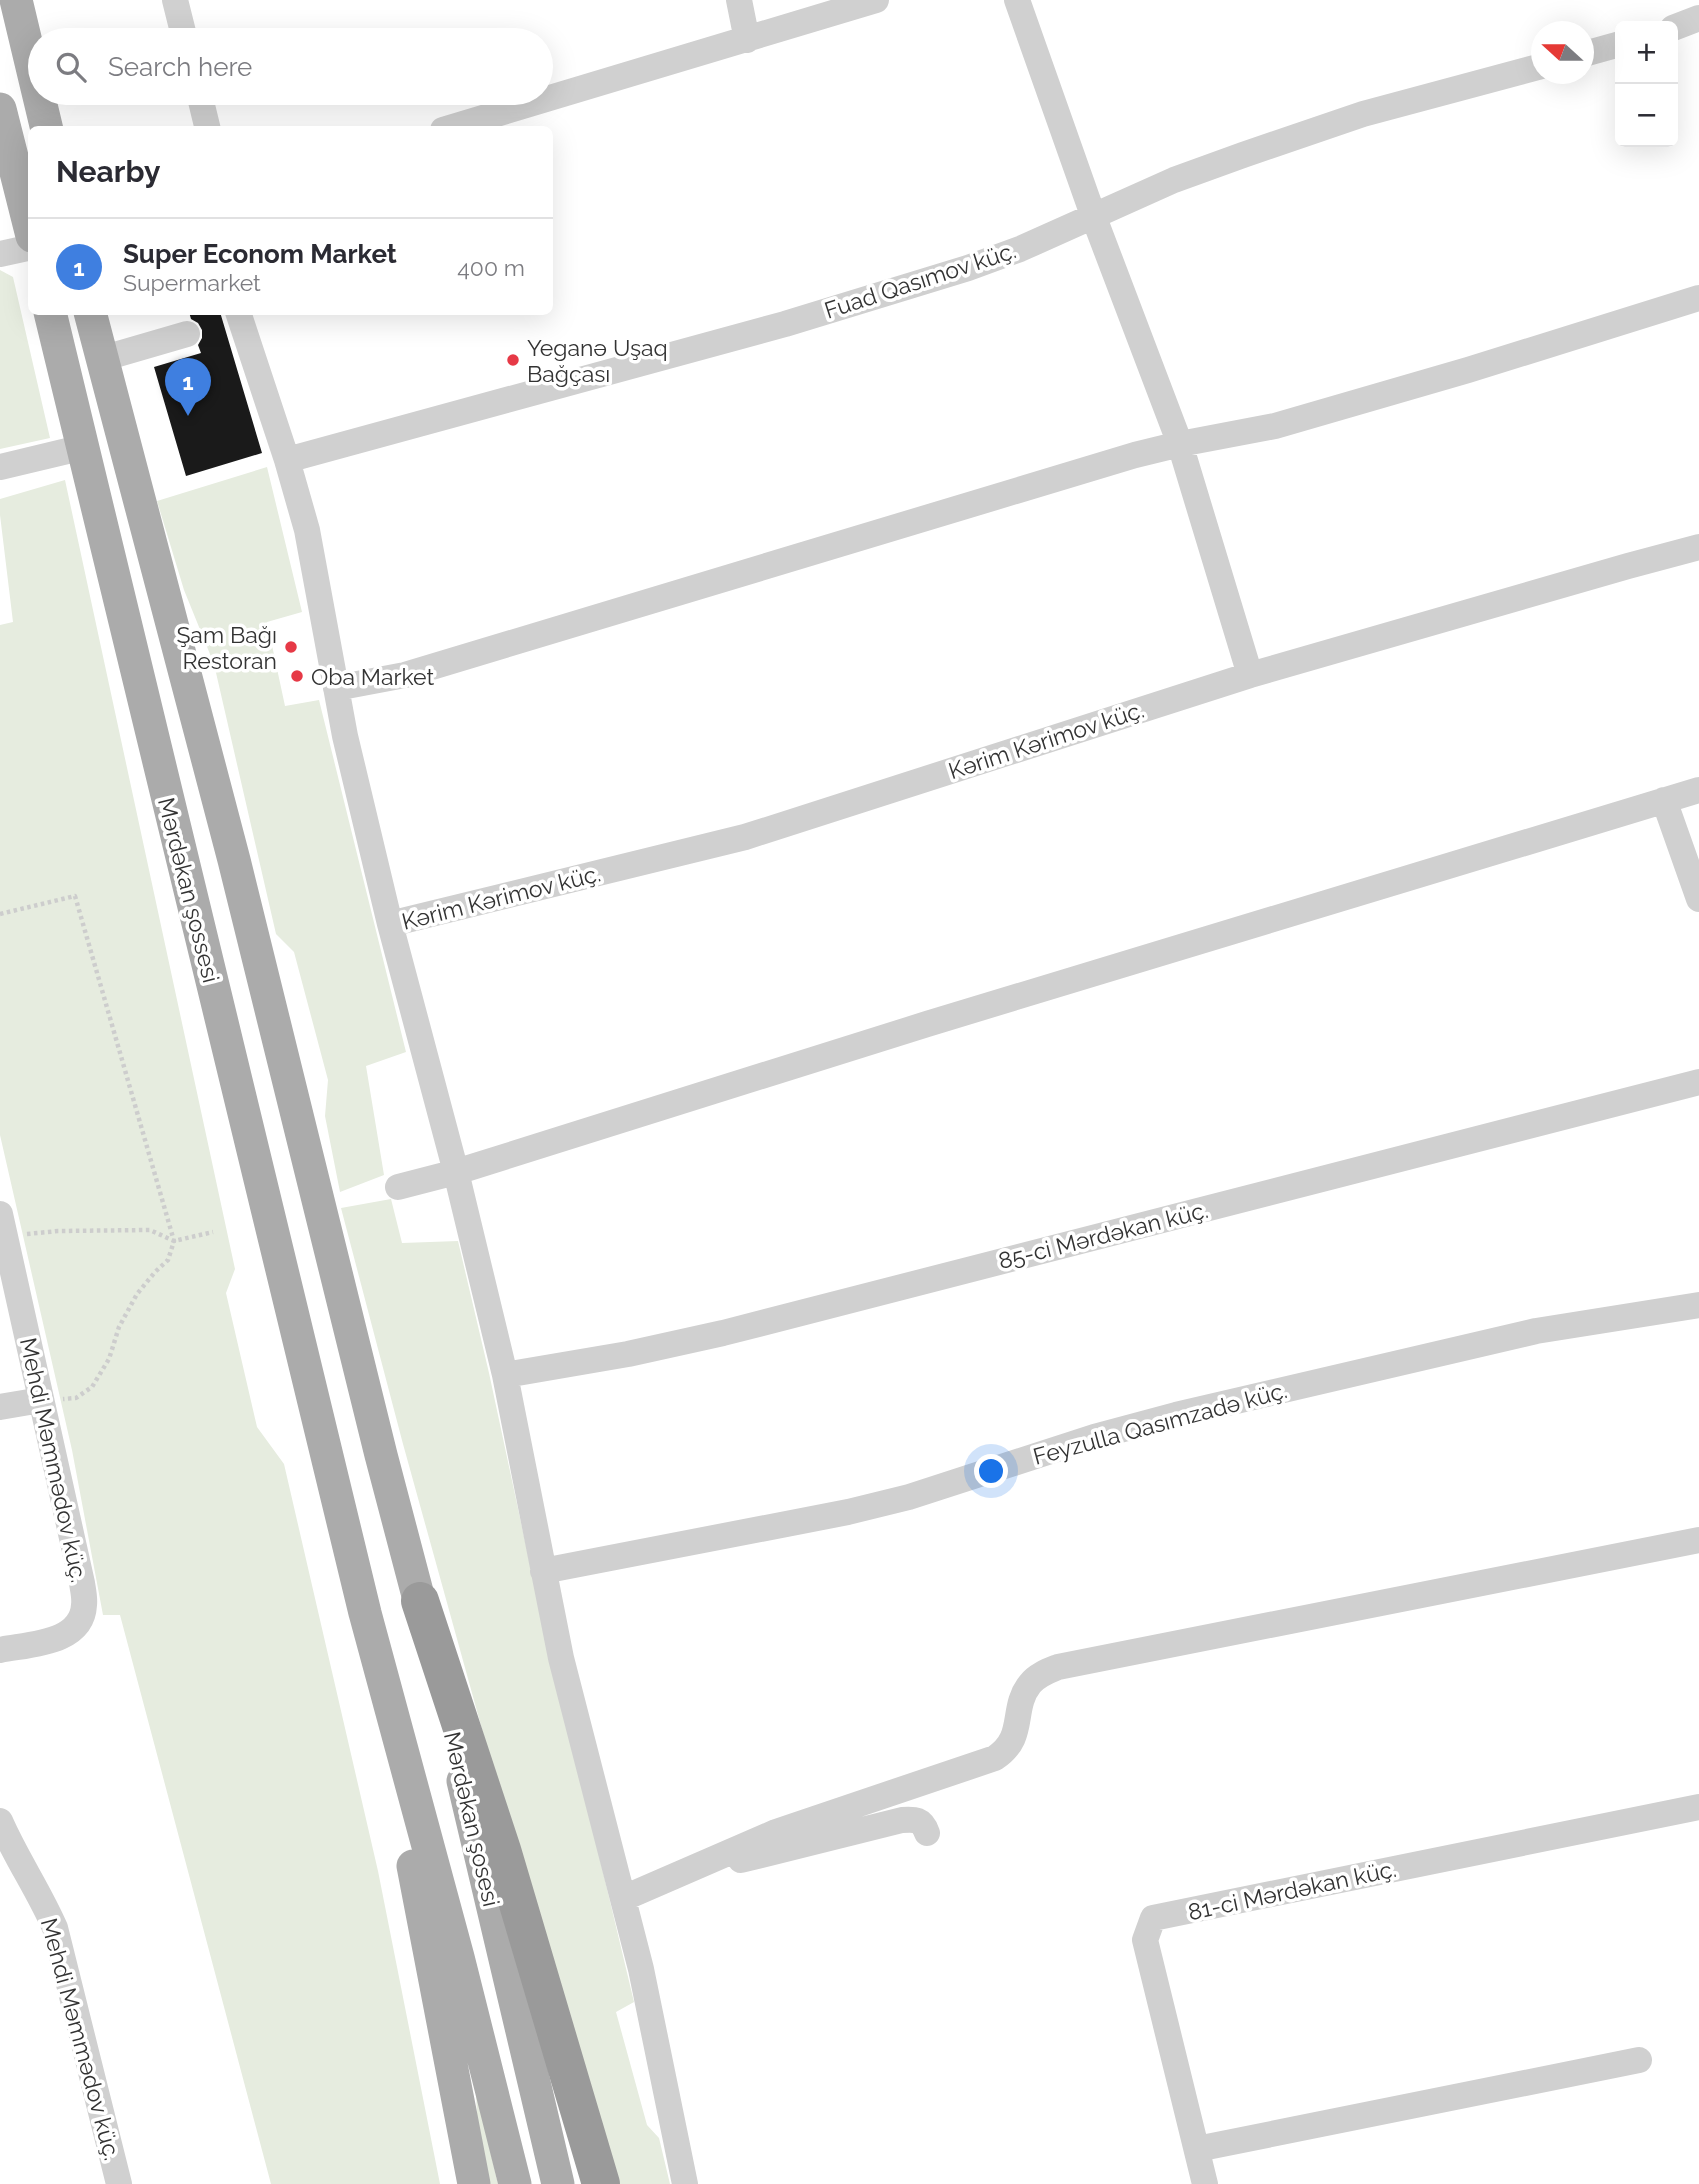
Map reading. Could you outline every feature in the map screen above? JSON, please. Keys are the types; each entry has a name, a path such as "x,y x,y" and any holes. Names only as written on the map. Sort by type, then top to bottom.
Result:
{"highway":[{"path":"421,1601 502,1850 601,2184"}],"main road":[{"path":"16,0 28,50"},
{"path":"41,105 46,126"},
{"path":"0,109 28,220"},
{"name":"Mərdəkan şossesi","path":"51,315 330,1468"},
{"path":"91,315 101,359"},
{"name":"Mərdəkan şosesi","path":"101,359 237,873 381,1455 421,1601 558,2184"},
{"name":"Mərdəkan şosesi","path":"330,1468 365,1613 461,1970 515,2184"},
{"path":"365,1613 474,2184"}],"street":[{"path":"175,0 182,28"},
{"path":"739,0 747,40"},
{"path":"553,97 876,0"},
{"path":"1017,0 1093,215 1180,444 1250,675"},
{"path":"1678,26 1699,18"},
{"path":"1594,51 1615,45"},
{"name":"Fuad Qasımov küç.","path":"287,460 785,324 968,268 1020,249 1174,180 1363,114 1531,69"},
{"path":"201,105 207,126"},
{"path":"457,126 527,105"},
{"path":"0,254 28,248"},
{"path":"335,688 405,675 1073,473 1180,444 1275,426 1699,298"},
{"path":"239,315 307,530 335,688 390,924 456,1172 505,1375 542,1571 564,1670 641,1969 685,2184"},
{"path":"101,359 187,334"},
{"path":"0,467 84,447"},
{"name":"Kərim Kərimov küç.","path":"390,924 745,837 1250,675 1699,547"},
{"path":"398,1186 456,1172 928,1024 1699,790"},
{"path":"1664,800 1699,899"},
{"name":"85-ci Mərdəkan küç.","path":"505,1375 628,1354 723,1333 1699,1082"},
{"name":"Mehdi Məmmədov küç.","path":"0,1650 53,1640 71,1632 80,1622 85,1606 3,1225"},
{"name":"Feyzulla Qasımzadə küç.","path":"542,1571 848,1512 909,1497 1094,1437 1176,1415 1509,1337 1699,1305"},
{"path":"0,1407 41,1400"},
{"path":"624,1898 776,1832 995,1758 1006,1751 1014,1736 1021,1703 1029,1685 1042,1674 1059,1667 1699,1540"},
{"name":"81-ci Mərdəkan küç.","path":"1205,2184 1145,1940 1153,1919 1699,1807"},
{"path":"720,1855 734,1861 743,1860 916,1819 923,1824 927,1833"},
{"name":"Mehdi Məmmədov küç.","path":"0,1821 9,1842 11,1867 44,1902 55,1928 119,2184"},
{"path":"1197,2149 1639,2060"}],"path":[{"path":"0,914 75,896 174,1241 168,1260 137,1294 119,1327 109,1359 92,1387 76,1398 41,1400"},
{"path":"3,1225 58,1231 150,1230 174,1241 213,1232"}],"shaded area":[{"path":"0,270 13,277 50,438 0,449"},
{"path":"267,467 302,612 267,622 285,706 319,700 406,1052 366,1066 384,1175 340,1192 325,1116 328,1080 294,952 276,934 214,664 184,590 157,501"},
{"path":"65,480 235,1269 226,1293 257,1427 284,1464 378,1871 440,2184 271,2184 120,1615 103,1615 72,1450 0,1135 0,625 13,622 0,499"},
{"path":"391,1199 402,1243 458,1241 532,1574 634,2002 616,2012 647,2125 659,2138 670,2184 618,2184 531,1906 403,1444 341,1208"},
{"path":"476,2090 498,2184 486,2184 478,2146"}],"building":[{"path":"190,315 221,315 262,453 186,476 154,367 201,353 198,345 202,330 198,323"}],"place":[{"name":"Yeganə Uşaq Bağçası","path":"513,360"},
{"name":"Super Econom Market","path":"188,416"},
{"name":"Şam Bağı Restoran","path":"291,647"},
{"name":"Oba Market","path":"297,676"}]}
